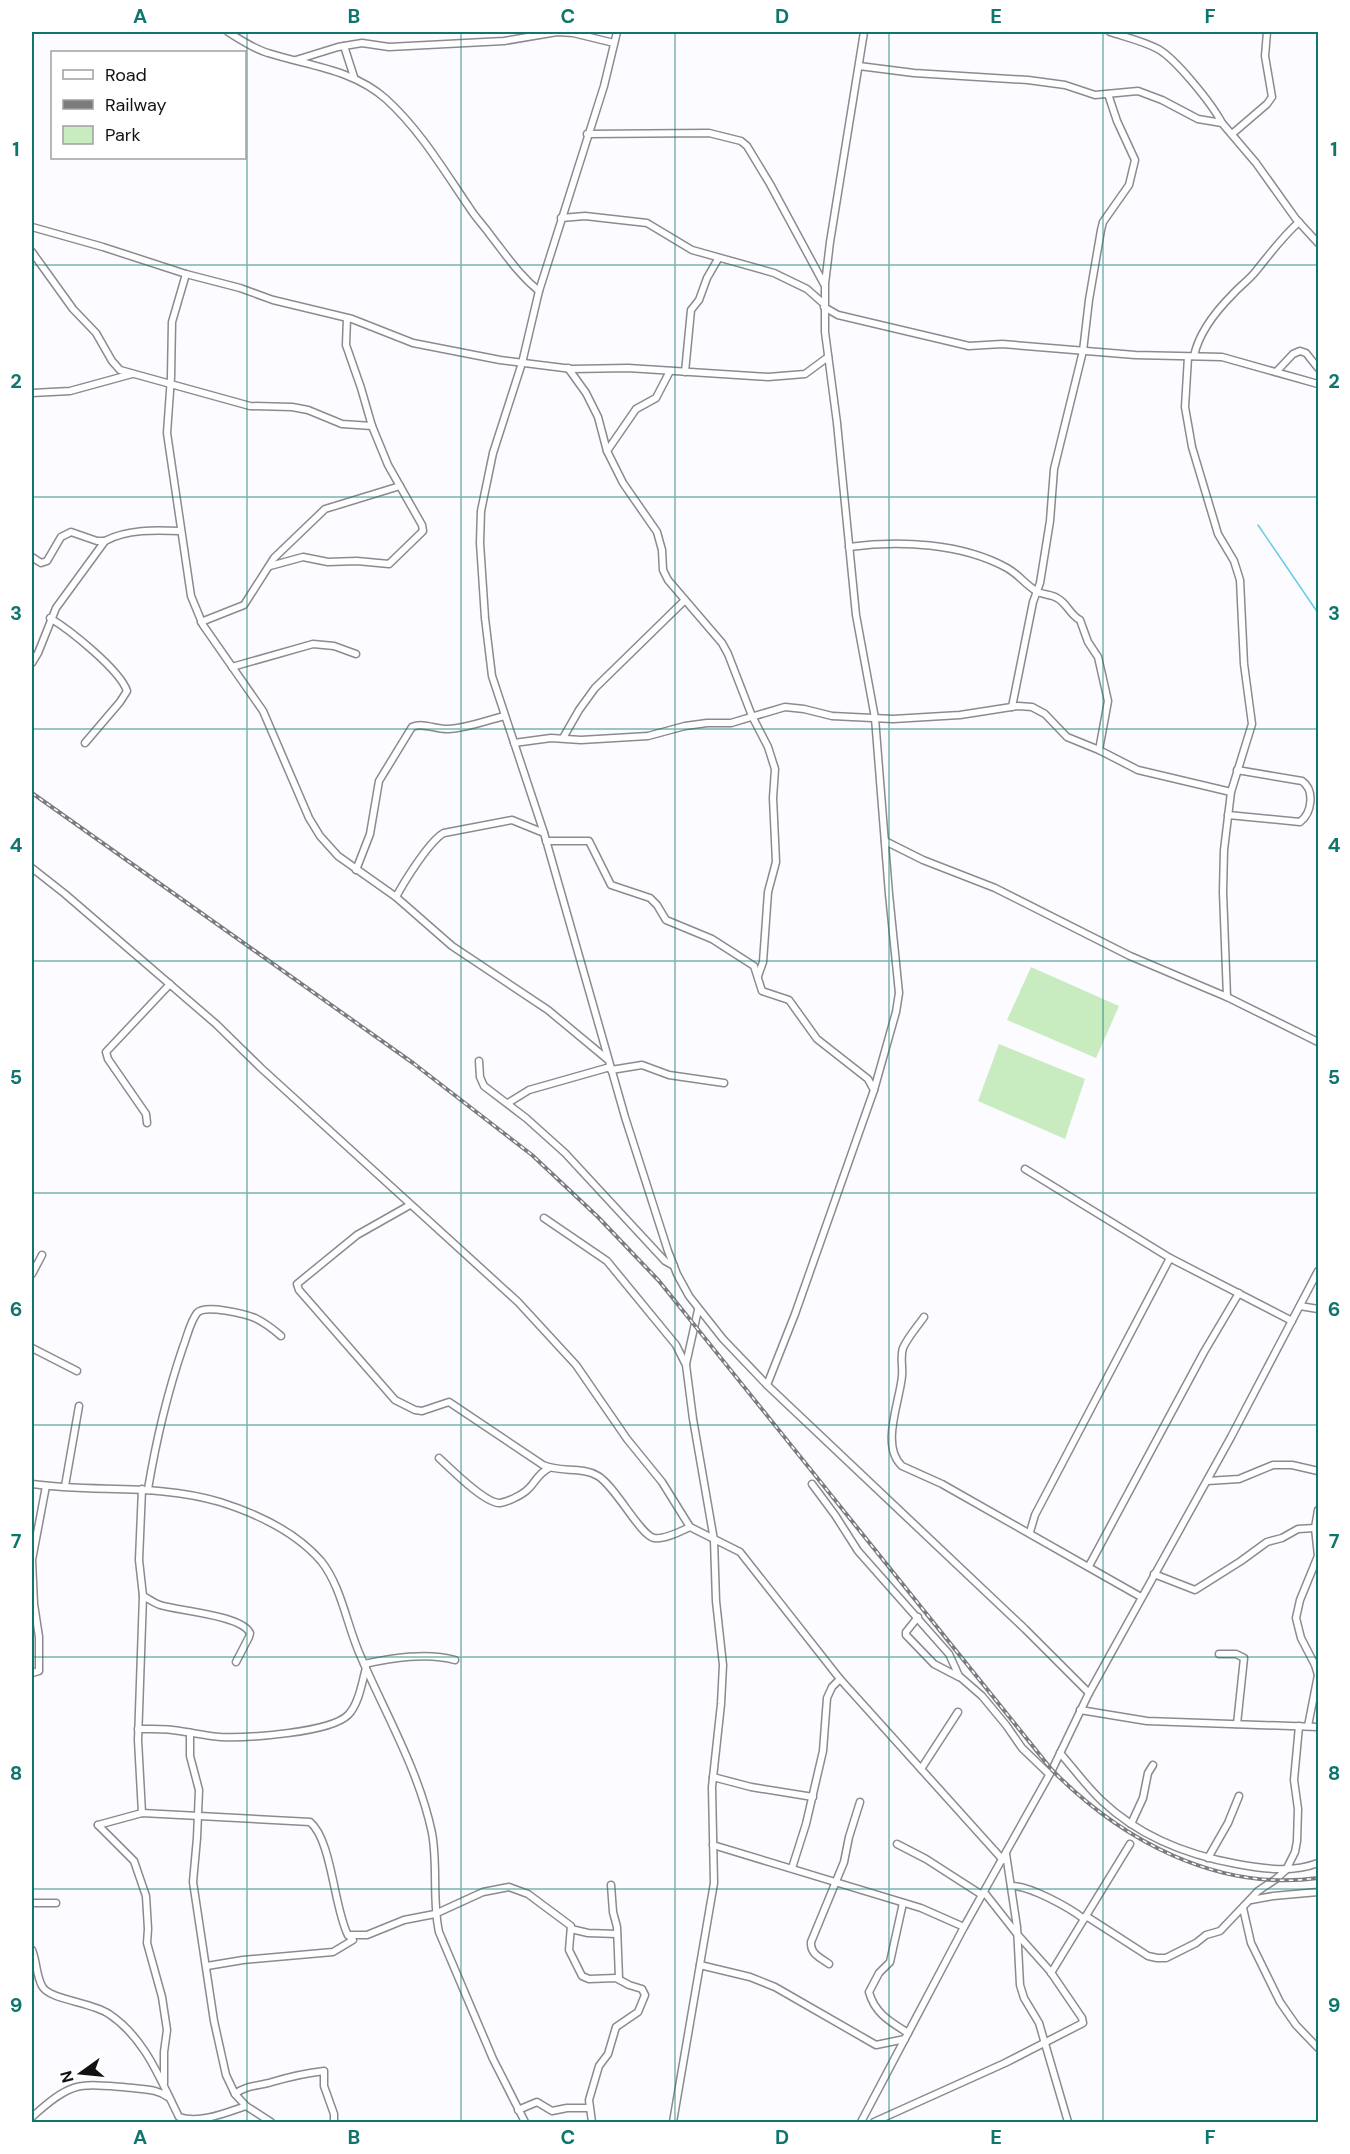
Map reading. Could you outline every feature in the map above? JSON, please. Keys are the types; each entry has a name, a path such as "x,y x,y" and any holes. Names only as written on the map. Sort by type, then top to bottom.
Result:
{"street":[{"path":"228,32 256,49 354,77 384,97 409,122 428,146 470,209 511,263 525,280 539,291"},
{"path":"296,60 362,43 399,46 504,41 564,32 614,43"},
{"path":"617,32 604,86 561,218 539,291 522,363 493,453 481,512 480,543 488,653 492,675 544,833 610,1066 674,1266 698,1310 767,1385 1025,1629 1089,1693"},
{"path":"767,1385 795,1314 874,1090 896,1012 899,993 875,718 856,615 824,306 834,209 864,32"},
{"path":"1110,32 1150,45 1167,55 1210,104 1222,123 1318,243"},
{"path":"1232,134 1267,104 1272,96 1265,56 1267,32"},
{"path":"344,46 354,77"},
{"path":"859,66 914,73 1028,80 1065,85 1089,94 1138,91 1162,100 1198,119 1222,123"},
{"path":"1012,707 1016,679 1043,569 1054,469 1083,351 1101,230 1103,222 1129,185 1135,160 1117,121 1108,94"},
{"path":"587,134 709,133 741,141 747,146 770,184 825,284"},
{"path":"561,218 585,216 646,223 692,250 774,273 807,289 824,306 838,315 969,346 1002,344 1083,351 1222,357 1318,384"},
{"path":"1227,997 1223,892 1224,850 1232,792 1252,724 1244,664 1240,580 1234,561 1218,534 1192,447 1185,407 1191,357 1199,338 1234,292 1255,273 1285,235 1299,222"},
{"path":"32,227 240,288 273,300 347,318 413,343 522,363 568,368 628,368 768,377 806,374 828,357"},
{"path":"32,252 73,309 96,333 116,367 250,406 282,406 308,410 342,424 372,426"},
{"path":"685,372 691,310 699,300 707,278 718,259"},
{"path":"186,274 172,322 166,433 191,596 201,622 263,711 309,818 320,836 338,856 396,897 452,945 548,1010 610,1066"},
{"path":"825,325 838,315"},
{"path":"270,566 303,557 328,562 357,561 385,564 393,562 423,528 379,445 372,426 346,345 347,318"},
{"path":"1276,372 1293,354 1300,351 1306,353 1318,368"},
{"path":"568,368 586,393 598,417 607,451 623,483 657,532 662,550 664,573 684,601 725,649 752,716 768,747 775,769 773,798 776,862 768,892 762,962 758,976"},
{"path":"607,451 636,409 656,398 670,371"},
{"path":"32,393 70,391 112,381 133,373"},
{"path":"201,622 244,605 274,558 325,508 400,486"},
{"path":"32,663 38,653 50,618 105,541 111,537 148,531 180,531"},
{"path":"32,557 41,562 47,561 61,537 70,532 105,541"},
{"path":"849,547 898,543 937,546 995,562 1015,574 1036,592 1062,601 1080,620 1088,642 1098,657 1108,701 1099,750"},
{"path":"563,738 595,688 684,601"},
{"path":"50,618 91,650 121,679 126,687 125,695 120,702 85,743"},
{"path":"232,667 313,644 334,646 356,654"},
{"path":"514,743 563,738 581,740 648,736 685,726 731,723 785,707 831,716 923,719 1012,707 1032,707 1045,714 1067,737 1138,770 1232,792"},
{"path":"356,870 370,834 379,781 412,727 422,725 444,729 457,728 505,716"},
{"path":"1228,815 1300,822 1305,818 1315,796 1308,784 1302,781 1237,770"},
{"path":"396,897 433,842 444,833 512,820 544,833"},
{"path":"546,841 590,842 611,885 650,898 666,920 712,939 754,966 762,991 789,1000 813,1035 868,1079 874,1090"},
{"path":"885,841 923,860 995,888 1130,956 1227,997 1318,1042"},
{"path":"32,868 216,1024 261,1068 518,1302 561,1346 576,1365 627,1439 662,1482 690,1527 740,1552 840,1679 1004,1857 1011,1886 1021,1991 1039,2023 1046,2042 1068,2122"},
{"path":"147,1123 146,1114 108,1059 106,1052 170,984"},
{"path":"479,1061 480,1077 484,1086 508,1103 565,1153 663,1258 674,1266"},
{"path":"508,1103 519,1094 529,1090 610,1066 642,1065 669,1075 724,1083"},
{"path":"1025,1169 1170,1258 1292,1321"},
{"path":"410,1205 357,1235 299,1282 297,1284 299,1290 395,1400 422,1411 449,1402 549,1468 587,1472 598,1476 612,1487 648,1536 654,1538 690,1527"},
{"path":"544,1218 607,1261 672,1339 686,1365"},
{"path":"32,1274 42,1255"},
{"path":"1030,1532 1035,1515 1170,1258"},
{"path":"861,2122 964,1927 1049,1774 1089,1693 1207,1481 1318,1271"},
{"path":"1089,1566 1204,1352 1239,1293"},
{"path":"1300,1306 1318,1309"},
{"path":"142,1813 138,1729 143,1596 140,1560 145,1489 161,1419 180,1358 197,1313 201,1310 216,1310 254,1317 281,1336"},
{"path":"673,2122 713,1889 712,1777 722,1704 723,1665 714,1540 686,1365 698,1310"},
{"path":"924,1317 909,1338 902,1354 902,1376 892,1434 892,1445 897,1461 902,1466 942,1484 1030,1532 1142,1597"},
{"path":"32,1348 77,1371"},
{"path":"65,1486 79,1406"},
{"path":"439,1458 477,1491 496,1503 525,1492 540,1473 549,1468"},
{"path":"1207,1481 1239,1479 1273,1465 1292,1465 1318,1471"},
{"path":"32,1484 168,1491 219,1502 269,1521 303,1544 327,1570 365,1666 408,1758 428,1819 434,1849 435,1914 439,1932 476,2020 525,2122"},
{"path":"812,1484 858,1551 949,1654 962,1679"},
{"path":"32,1673 39,1671 39,1637 33,1615 32,1560 46,1486"},
{"path":"1308,1726 1318,1679 1317,1670 1301,1638 1296,1618 1300,1600 1318,1556 1315,1528 1318,1510"},
{"path":"1154,1574 1195,1590 1268,1542 1282,1538 1298,1529 1315,1528"},
{"path":"143,1596 159,1605 204,1613 245,1626 250,1633 236,1662"},
{"path":"918,1617 906,1635 936,1666 962,1679 982,1696 1022,1748 1049,1774"},
{"path":"1219,1654 1236,1654 1244,1658 1237,1724"},
{"path":"365,1666 395,1658 441,1657 455,1660"},
{"path":"138,1729 174,1730 229,1737 309,1730 340,1721 349,1715 365,1666"},
{"path":"792,1868 813,1797 825,1743 826,1698 840,1679"},
{"path":"1080,1710 1148,1720 1318,1727"},
{"path":"921,1768 958,1712"},
{"path":"1011,1886 1019,1886 1074,1912 1148,1956 1157,1959 1177,1954 1206,1935 1220,1931 1262,1888 1286,1870 1295,1852 1298,1809 1294,1780 1299,1726"},
{"path":"190,1733 190,1756 198,1790 193,1882 222,2060 235,2094 246,2106 271,2122"},
{"path":"1060,1752 1101,1801 1144,1834 1159,1841 1208,1858 1251,1867 1286,1870 1318,1863"},
{"path":"1131,1824 1143,1798 1152,1765"},
{"path":"712,1777 751,1787 813,1797"},
{"path":"1208,1858 1228,1823 1239,1796"},
{"path":"830,1964 814,1953 810,1944 846,1856 849,1837 860,1802"},
{"path":"164,2084 167,2030 162,1997 147,1943 146,1896 134,1861 98,1824 142,1813 310,1822 317,1828 350,1938"},
{"path":"874,2122 1046,2042 1083,2021 1052,1973 983,1894 926,1858 897,1844"},
{"path":"1052,1973 1130,1844"},
{"path":"713,1845 921,1908 964,1927"},
{"path":"611,1885 619,1978"},
{"path":"207,1966 333,1952 350,1938 404,1920 435,1914 483,1892 509,1887 528,1894 569,1924 571,1929 569,1950 582,1976 589,1979 619,1978 629,1985 642,1989 645,1995 637,2015 620,2024 614,2031 611,2048 598,2069 589,2108 592,2122"},
{"path":"1249,1901 1265,1897 1318,1892"},
{"path":"32,1903 56,1903"},
{"path":"903,1903 890,1962 879,1973 869,1992 882,2016 907,2036"},
{"path":"1243,1908 1251,1943 1280,2002 1296,2025 1318,2048"},
{"path":"571,1929 588,1933 617,1934"},
{"path":"32,1950 41,1985 46,1992 55,1997 90,2004 109,2014 130,2032 148,2054 178,2117 188,2120 221,2115 246,2106"},
{"path":"700,1965 750,1977 775,1987 876,2045 907,2036"},
{"path":"235,2094 241,2089 255,2085 294,2075 324,2071 324,2086 334,2114 334,2122"},
{"path":"32,2117 64,2092 82,2085 98,2084 159,2090 169,2098"},
{"path":"518,2110 537,2102 552,2111 589,2108"}],"green space":[{"path":"1031,967 1119,1006 1096,1058 1007,1020"},
{"path":"999,1044 1085,1079 1065,1139 978,1101"}],"waterway":[{"path":"1258,525 1318,613"}],"railway":[{"path":"32,793 413,1063 532,1155 598,1217 659,1281 1052,1770 1079,1795 1140,1839 1173,1856 1244,1877 1280,1880 1318,1878"}]}
